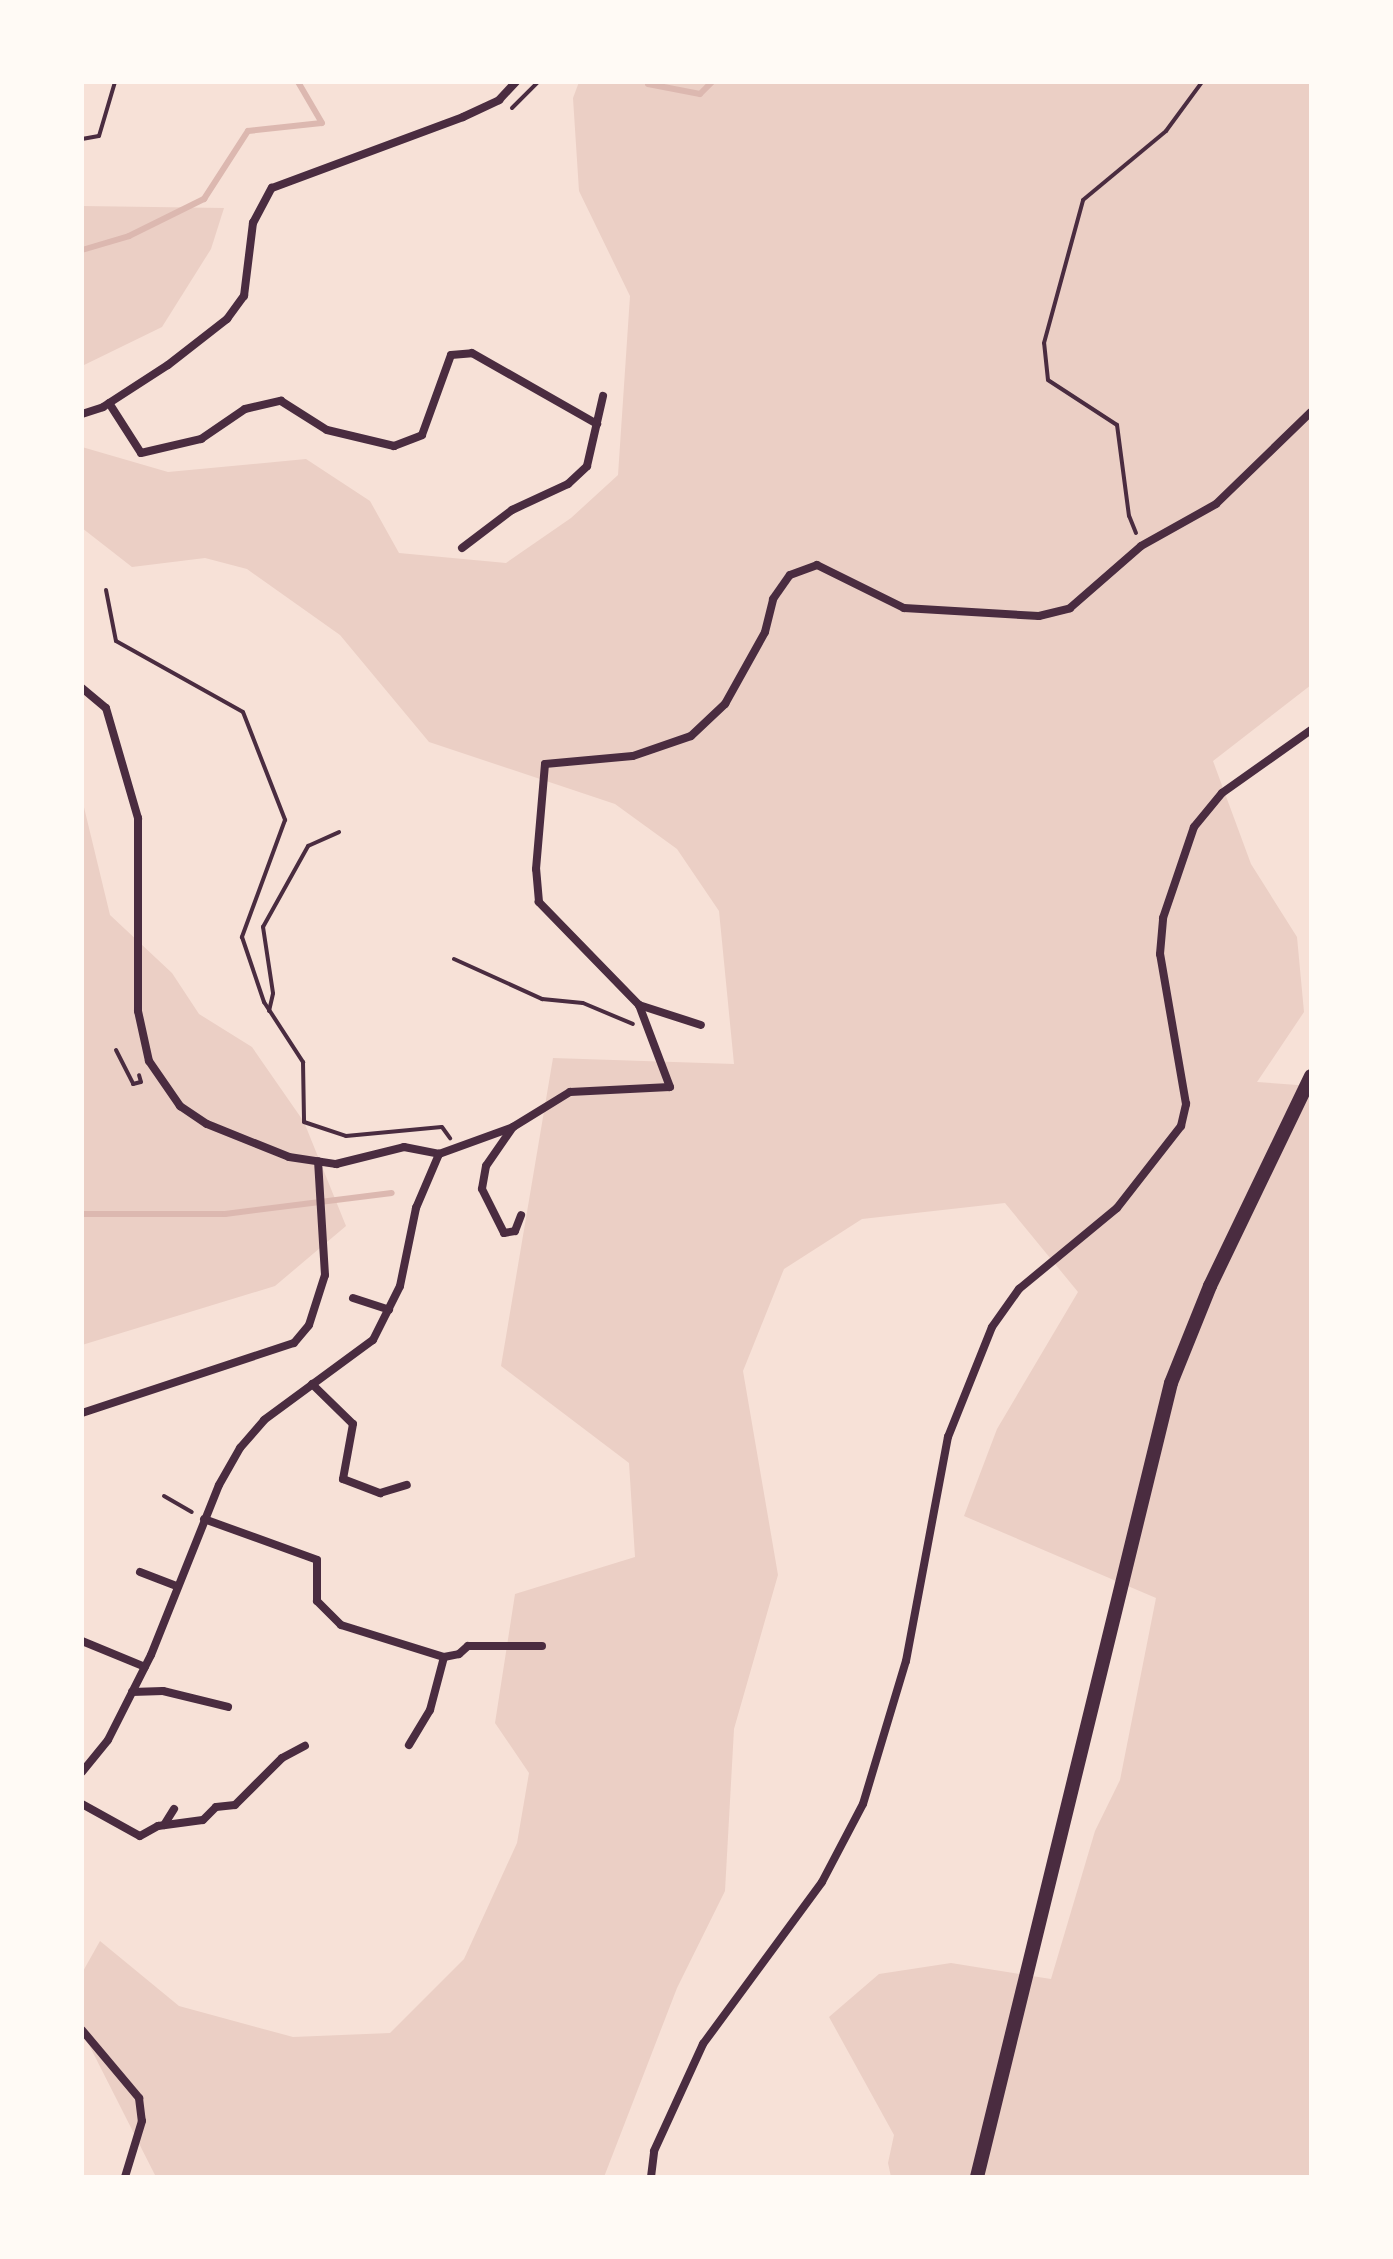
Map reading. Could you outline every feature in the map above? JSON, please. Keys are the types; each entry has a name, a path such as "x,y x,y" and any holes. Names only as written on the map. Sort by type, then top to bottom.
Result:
{"street":[{"path":"82,414 109,403 199,344 227,319 244,296 253,223 272,188 463,117 499,100 516,82"},
{"path":"109,403 141,453 201,439 245,409 281,401 327,430 394,446 422,435 451,355 472,353 597,424"},
{"path":"462,548 512,510 568,484 587,466 603,396"},
{"path":"82,688 106,708 138,818 135,986 149,1061 180,1106 207,1124 289,1157 336,1164 404,1147 439,1154 513,1127 570,1092 670,1087 639,1005 539,902 536,869 545,764 633,756 691,736 725,704 765,632 773,599 790,575 817,565 904,608 1039,616 1070,608 1141,546 1216,504 1311,412"},
{"path":"651,2177 654,2151 703,2044 822,1882 863,1804 906,1661 948,1437 992,1327 1019,1289 1117,1208 1181,1126 1186,1104 1160,954 1163,918 1190,837 1222,793 1311,730"},
{"path":"639,1005 701,1025"},
{"path":"977,2177 1171,1383 1210,1286 1311,1076"},
{"path":"513,1127 486,1166 482,1189 504,1233 515,1231 521,1215"},
{"path":"82,1772 108,1740 145,1667 204,1519 240,1448 264,1420 373,1340 400,1286 416,1208 439,1154"},
{"path":"82,1413 294,1343 309,1325 325,1275 318,1161"},
{"path":"353,1298 389,1310"},
{"path":"312,1384 353,1424 343,1479 380,1493 407,1485"},
{"path":"204,1519 317,1560 317,1601 341,1625 444,1657 459,1654 468,1646 542,1646"},
{"path":"140,1572 176,1586"},
{"path":"82,1641 145,1667"},
{"path":"409,1745 430,1710 444,1657"},
{"path":"132,1692 163,1691 228,1707"},
{"path":"82,1804 140,1836 164,1825 203,1820 216,1807 235,1805 282,1758 305,1746"},
{"path":"164,1825 174,1809"},
{"path":"83,2030 139,2098 142,2121 125,2177"}],"path":[{"path":"82,139 99,136 115,82"},
{"path":"1141,546 1129,516 1117,425 1048,380 1044,343 1083,200 1166,131 1202,82"},
{"path":"106,590 116,641 243,712 285,820 242,937 269,1011 303,1062 304,1122 346,1136 442,1127 457,1148"},
{"path":"269,1011 273,993 263,927 308,846 339,832"},
{"path":"454,959 542,999 583,1003 649,1032"},
{"path":"164,1496 204,1519"}],"shaded area":[{"path":"579,82 1311,82 1311,685 1213,761 1251,864 1297,937 1304,1012 1257,1082 1311,1086 1311,2177 891,2177 888,2163 894,2135 829,2017 879,1974 951,1963 1051,1979 1095,1831 1120,1780 1156,1598 964,1516 997,1429 1078,1292 1005,1203 862,1219 784,1269 743,1371 778,1575 734,1729 725,1891 677,1988 604,2177 156,2177 82,2031 82,1973 100,1941 179,2006 293,2037 390,2033 464,1959 517,1843 529,1773 495,1723 515,1594 635,1557 629,1463 501,1366 553,1058 734,1064 719,911 677,849 615,804 429,742 340,635 247,569 205,558 132,567 82,528 82,447 168,472 306,459 370,501 399,553 506,563 571,518 618,475 630,296 579,191 573,98"},
{"path":"82,206 224,208 211,249 162,327 82,366"},
{"path":"82,799 110,915 172,973 199,1014 252,1047 304,1122 346,1226 275,1286 82,1345"}],"waterway":[{"path":"82,250 129,236 204,199 248,131 322,123 298,82"},
{"path":"648,84 700,94 712,82"},
{"path":"82,1214 225,1214 392,1193"}]}
